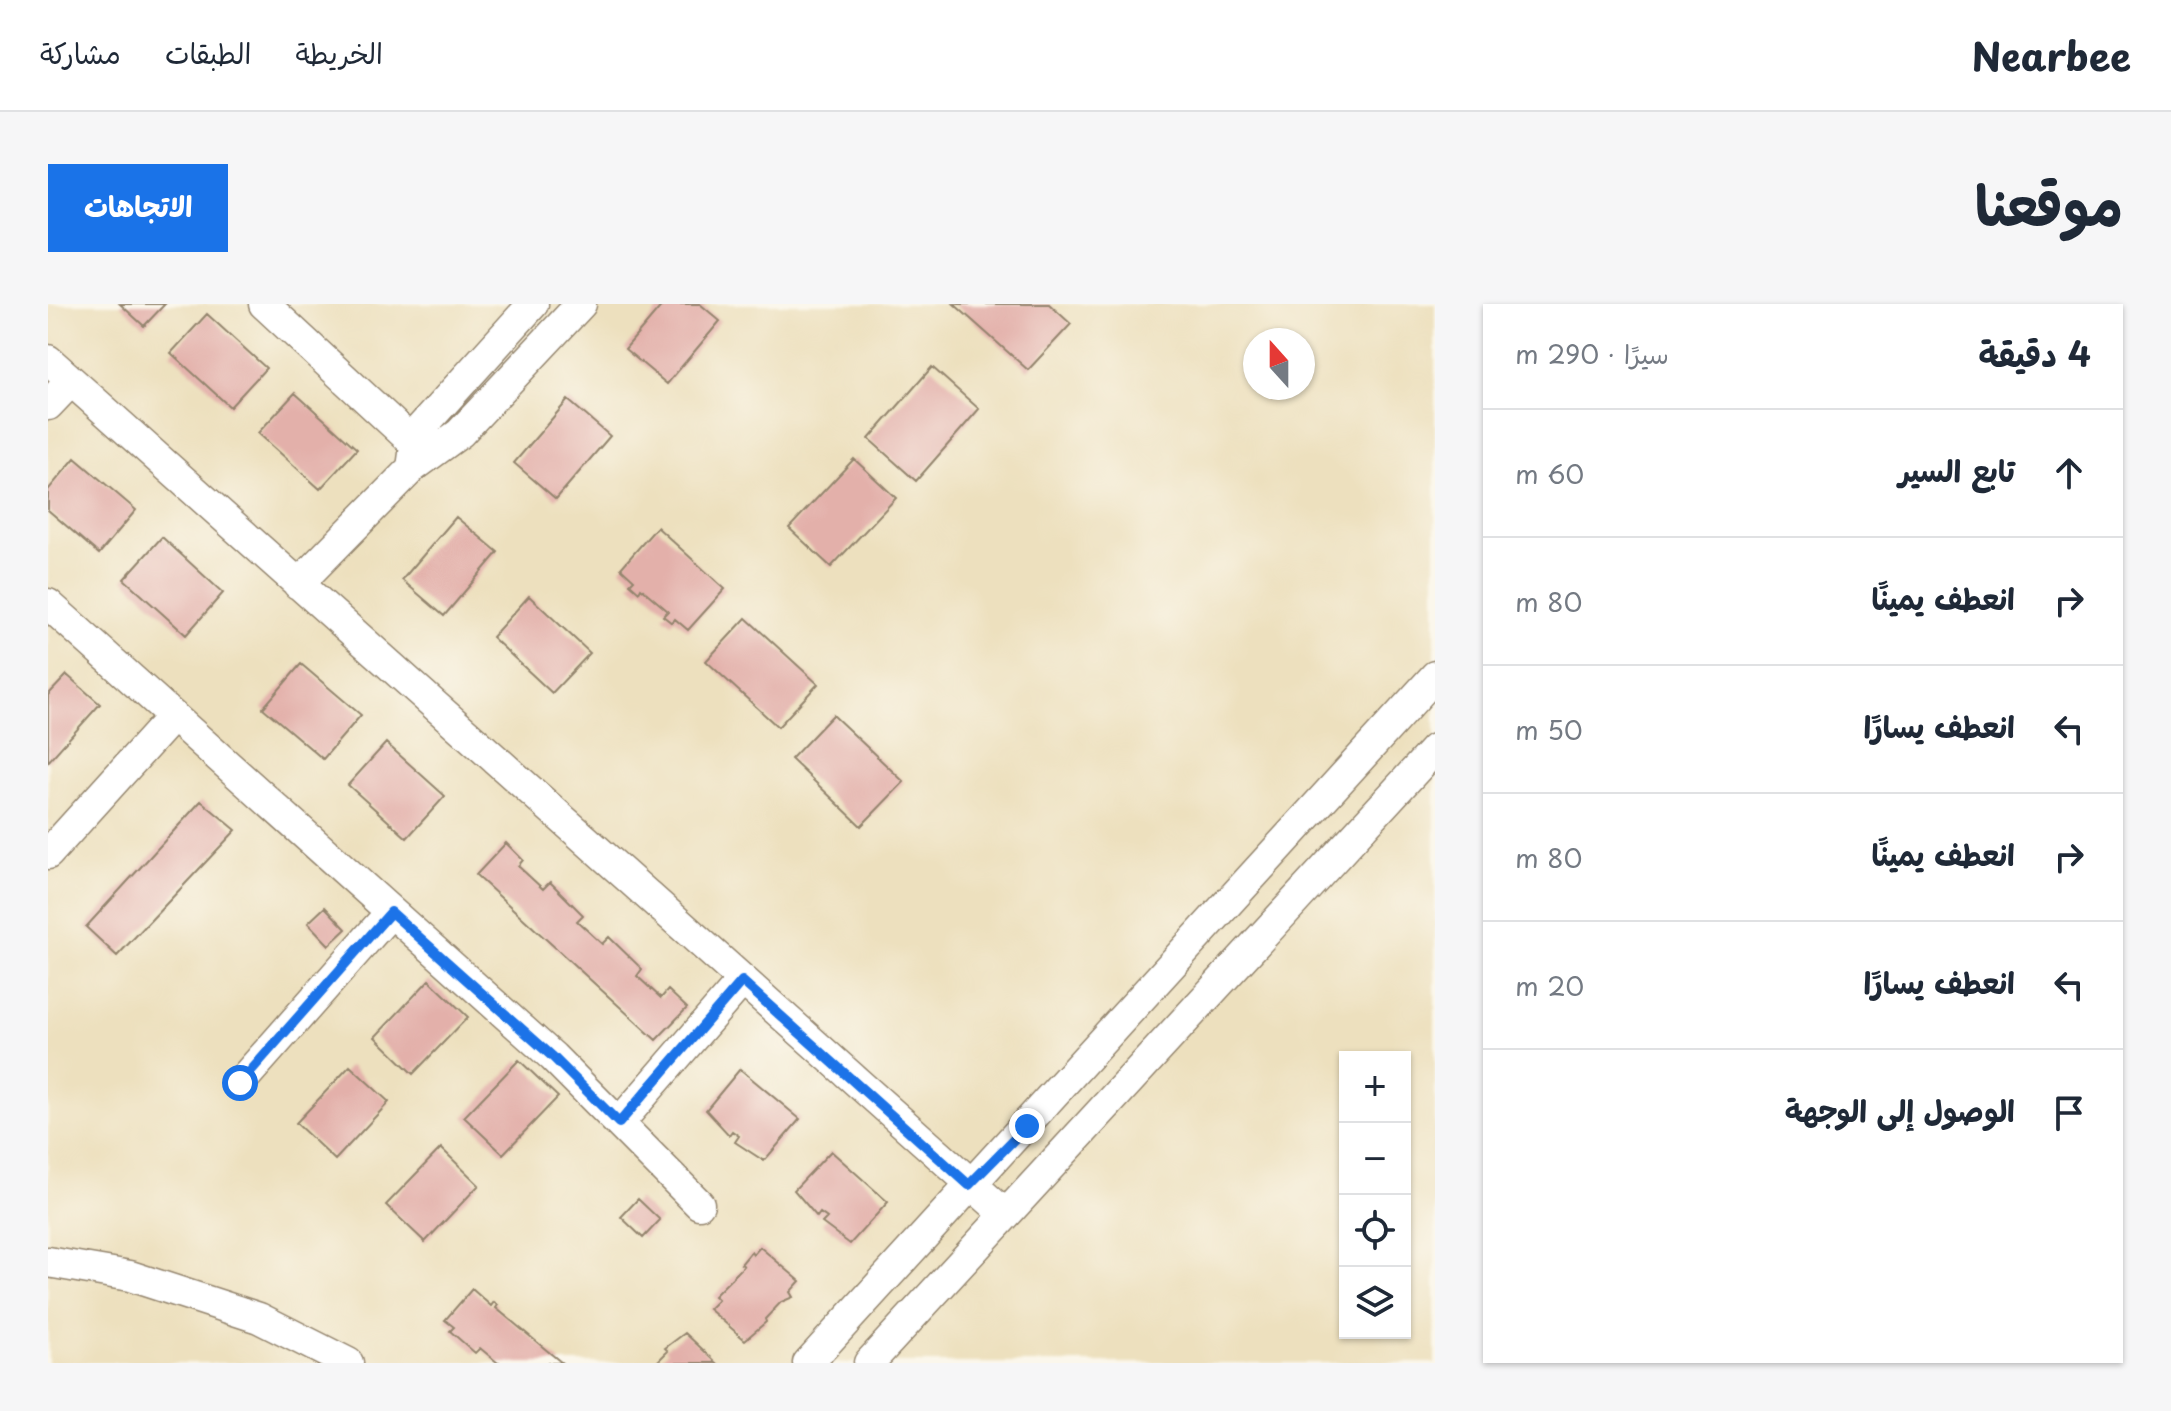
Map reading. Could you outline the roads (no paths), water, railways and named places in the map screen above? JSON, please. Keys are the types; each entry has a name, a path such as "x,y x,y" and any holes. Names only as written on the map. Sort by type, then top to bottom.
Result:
{"street":[{"path":"264,304 414,456"},
{"path":"414,456 417,432 533,304"},
{"path":"298,584 414,456 460,433 581,304"},
{"path":"48,360 1005,1214"},
{"path":"48,405 71,381"},
{"path":"48,604 553,1057 699,1204"},
{"path":"808,1363 969,1185 1013,1142 1435,676"},
{"path":"48,854 173,716"},
{"path":"869,1363 1435,749"},
{"path":"240,1083 391,912"},
{"path":"619,1123 742,981"},
{"path":"48,1262 130,1276 259,1318 348,1363"}]}
